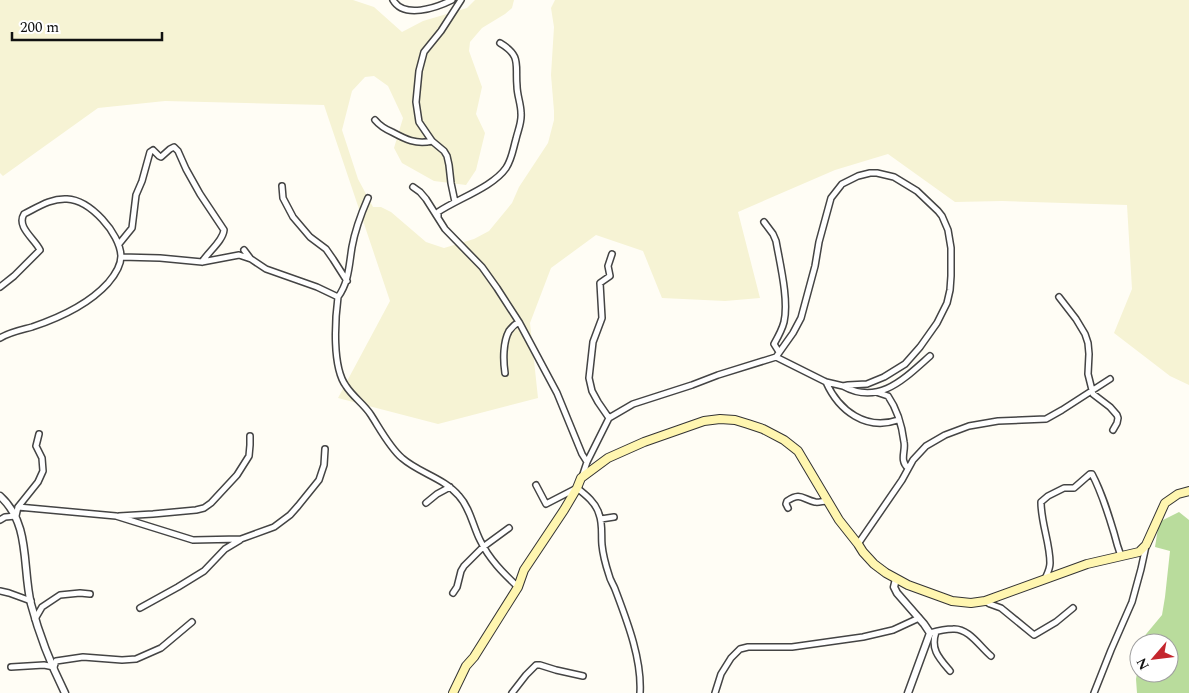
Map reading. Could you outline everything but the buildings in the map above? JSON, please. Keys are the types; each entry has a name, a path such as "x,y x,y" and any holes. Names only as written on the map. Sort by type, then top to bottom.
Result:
{"main road":[{"path":"453,693 466,666 474,658 518,587 524,570 552,530 581,478 608,458 644,442 704,422 720,419 735,420 762,429 784,440 798,451 839,520 874,564 896,579 952,602 971,604 985,601 1087,564 1139,552 1146,546 1165,502 1178,494 1189,491"}],"street":[{"path":"393,0 396,5 403,8 419,11 452,0"},
{"path":"455,202 447,156 432,141 418,119 416,102 419,71 424,52 441,31 461,0"},
{"path":"438,219 438,212 493,180 505,169 512,155 521,120 521,106 517,88 515,57 512,50 500,43"},
{"path":"375,120 383,128 401,137 420,143 432,141"},
{"path":"119,244 132,228 136,195 150,152 153,150 159,156 162,156 174,147 178,151 200,194 224,230 224,235 206,254 202,262"},
{"path":"581,478 609,418 633,404 778,355 801,318 831,198 842,184 858,176 877,173 894,177 917,191 938,211 946,224 951,248 952,276 947,303 938,323 905,364 884,377 866,384 843,386"},
{"path":"282,186 283,198 293,217 310,237 326,249 347,281"},
{"path":"413,187 426,199 445,229 482,267 519,322 557,393 587,462"},
{"path":"368,198 359,219 347,281 338,297 336,310 338,359 344,382 347,388 367,409 396,453 415,468 450,487 460,496 483,546 493,562 518,587"},
{"path":"0,287 40,250 25,229 22,220 24,214 44,203 57,199 80,202 92,209 104,221 119,244 121,257 115,274 102,290 87,301 62,314 34,326 7,333 0,338"},
{"path":"764,222 776,241 786,304 784,323 774,344 778,355 826,382 857,392 867,393 876,392 904,380 930,356"},
{"path":"244,250 266,269 317,287 338,297"},
{"path":"609,418 592,391 590,378 593,342 602,318 600,283 610,276 608,266 612,254"},
{"path":"121,257 202,262 239,255 251,258"},
{"path":"1059,297 1086,334 1089,354 1088,374 1093,394 1110,406 1117,415 1117,424 1113,430"},
{"path":"505,373 504,365 508,332 519,322"},
{"path":"858,544 919,452 926,446 945,435 969,426 998,421 1046,418 1110,379"},
{"path":"826,382 831,394 837,401 861,419 879,424 898,420"},
{"path":"876,392 888,396 896,413 904,442 903,459 905,466 908,468"},
{"path":"16,516 18,507 38,482 43,471 42,458 36,446 39,434"},
{"path":"18,507 116,516 204,508 237,475 249,456 250,436"},
{"path":"140,608 204,571 225,549 241,539 274,527 290,515 319,480 324,465 325,449"},
{"path":"1045,579 1050,563 1042,522 1041,502 1064,488 1074,488 1090,474 1092,474 1102,495 1121,556"},
{"path":"536,485 546,504 577,488 587,496 597,509 600,515 602,546 609,576 634,644 641,680 640,693"},
{"path":"426,503 450,487"},
{"path":"0,496 16,516 22,536 30,601 65,693"},
{"path":"788,508 787,501 801,496 816,502 827,501"},
{"path":"0,520 5,517 16,516"},
{"path":"116,516 193,540 241,539"},
{"path":"601,523 602,519 614,517"},
{"path":"453,593 464,566 483,546 509,528"},
{"path":"1094,693 1132,602 1146,546"},
{"path":"896,579 894,587 901,598 933,632 934,646 939,657 950,671"},
{"path":"0,591 30,601"},
{"path":"36,619 42,607 60,595 90,594"},
{"path":"985,601 1001,608 1034,635 1056,622 1073,608"},
{"path":"716,693 721,674 731,658 740,649 748,647 792,646 863,637 893,630 919,618"},
{"path":"54,667 56,661 75,658 136,659 161,648 192,622"},
{"path":"933,632 951,628 960,629 991,656"},
{"path":"908,693 933,632"},
{"path":"11,668 44,665 54,667"},
{"path":"512,693 536,665 583,676"}],"shaded area":[{"path":"0,0 353,0 374,7 402,32 423,21 467,8 475,0 514,0 512,8 482,28 470,42 469,51 482,87 476,114 485,133 476,170 466,185 434,181 402,163 394,148 403,118 388,86 374,76 365,77 352,91 342,130 358,179 373,207 381,207 391,212 426,242 444,248 474,239 489,231 512,203 519,187 548,143 554,120 551,75 554,27 551,8 555,0 1189,0 1189,385 1170,376 1114,333 1132,289 1127,205 1002,201 955,202 888,154 835,170 738,212 760,298 725,301 662,298 643,251 596,235 551,268 530,323 538,398 438,424 338,398 390,301 324,105 165,101 98,108 3,176 0,173"}],"green space":[{"path":"1179,512 1189,520 1189,693 1137,693 1136,683 1179,683 1179,633 1147,633 1162,615 1170,551 1155,547 1159,522"}]}
